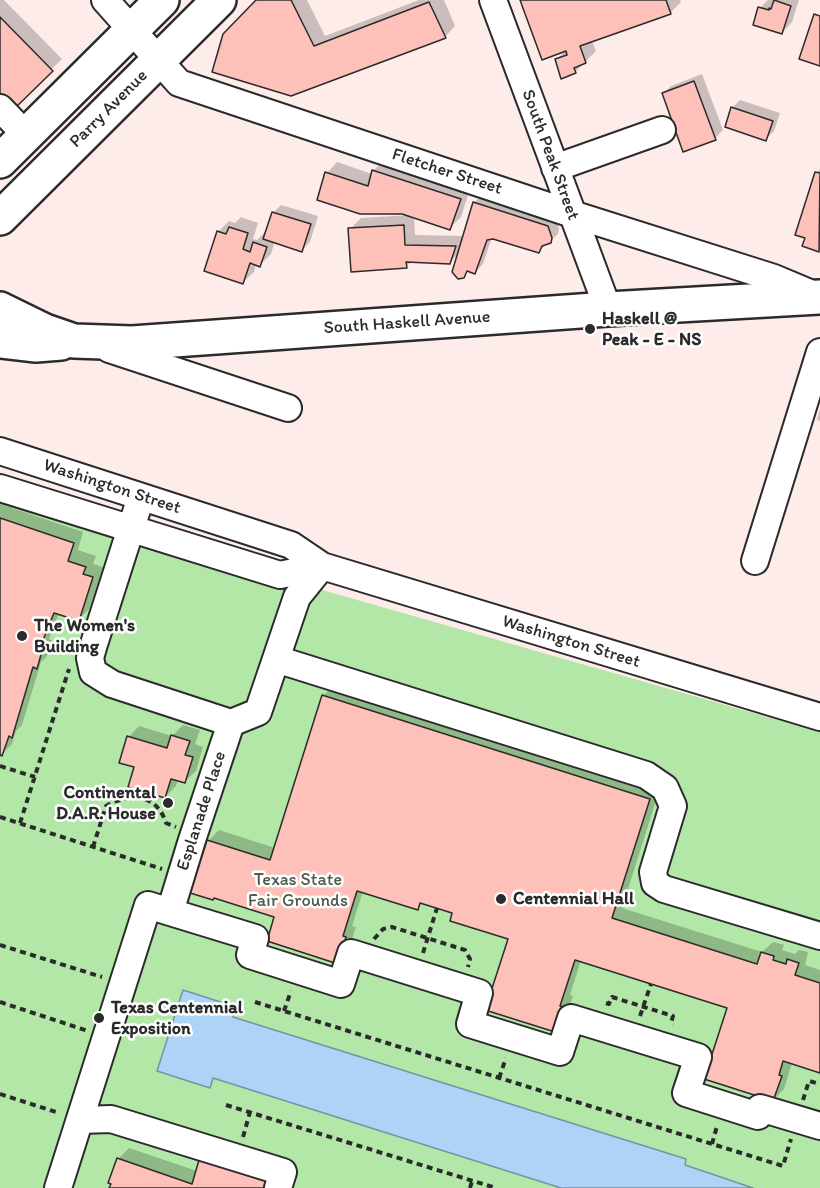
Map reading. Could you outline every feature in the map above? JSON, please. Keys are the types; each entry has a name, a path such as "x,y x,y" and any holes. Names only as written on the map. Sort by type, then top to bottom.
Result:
{"main road":[{"path":"0,161 162,0"},
{"name":"Parry Avenue","path":"0,218 219,0"},
{"name":"South Haskell Avenue","path":"0,309 45,331 80,341 132,343 608,309 820,297"},
{"path":"0,341 36,345 80,341"}],"street":[{"name":"Fletcher Street","path":"105,0 179,83 572,214 774,278 820,297"},
{"name":"South Peak Street","path":"493,0 608,309"},
{"path":"0,108 26,135"},
{"path":"555,168 662,130"},
{"path":"80,341 288,408"},
{"path":"755,561 820,352"},
{"name":"Washington Street","path":"0,451 291,545 322,566 820,717"},
{"name":"Washington Street","path":"0,488 280,575 322,566"},
{"path":"141,497 90,658 93,672 112,684 231,723 258,712 297,597 322,566"},
{"path":"276,659 646,774 665,788 673,806 653,872 655,883 664,889 820,936"},
{"name":"Esplanade Place","path":"170,912 231,723"},
{"path":"58,1188 108,1037 148,905 255,938 250,955 341,984 351,954 479,993 470,1024 560,1052 571,1018 698,1057 686,1094 758,1116 760,1108 820,1126"},
{"path":"81,1120 111,1119 283,1172 278,1188"}],"path":[{"path":"20,823 69,668"},
{"path":"0,766 35,777"},
{"path":"93,848 106,806 128,797 144,799 158,807 166,823 193,836"},
{"path":"0,817 181,875"},
{"path":"417,974 437,908"},
{"path":"368,959 376,935 383,929 392,927 428,938 465,950 468,954 470,964 462,988"},
{"path":"0,945 124,984"},
{"path":"634,1037 651,984"},
{"path":"0,1002 108,1037"},
{"path":"255,1002 783,1166"},
{"path":"809,1081 820,1084"},
{"path":"0,1094 81,1120"},
{"path":"226,1105 496,1188"},
{"path":"470,1188 472,1181"}],"green space":[{"name":"Texas State Fair Grounds","path":"0,498 820,732 820,1188 0,1188"}],"water":[{"path":"183,990 236,1007 233,1017 686,1159 685,1165 753,1188 561,1188 213,1078 210,1088 157,1071"}],"building":[{"path":"256,0 291,0 314,46 429,2 446,38 291,96 212,72 223,34"},
{"path":"520,0 666,0 671,14 580,46 586,63 574,68 576,73 561,79 555,59 567,55 566,51 542,60"},
{"path":"774,0 791,6 782,34 753,25 758,7 769,10"},
{"path":"814,14 820,16 820,66 799,59"},
{"path":"0,17 53,71 12,111 0,98"},
{"path":"694,81 716,140 683,152 662,93"},
{"path":"731,107 773,121 766,141 725,127"},
{"path":"372,170 461,199 450,230 402,214 360,214 317,200 325,172 368,186"},
{"path":"815,172 820,173 819,252 802,246 805,238 795,235"},
{"path":"473,202 548,226 552,238 551,243 542,246 539,253 493,239 487,240 475,274 467,271 464,278 458,279 452,272"},
{"path":"272,212 311,224 302,252 263,239"},
{"path":"404,225 405,245 456,246 450,264 406,262 407,268 351,272 348,228"},
{"path":"229,227 248,233 243,249 250,252 253,242 267,247 260,267 250,263 243,284 204,271 217,231 226,234"},
{"name":"The Women's Building","path":"0,518 74,543 68,561 86,567 83,574 93,577 79,621 54,613 39,650 42,651 37,669 33,667 12,738 9,736 2,756 0,755"},
{"name":"Centennial Hall","path":"322,695 650,799 612,918 757,964 761,952 774,956 773,960 786,964 787,959 799,963 795,975 820,983 820,1073 783,1061 779,1075 782,1076 773,1101 704,1079 727,1008 575,960 560,1006 563,1007 555,1032 485,1010 508,939 450,921 452,913 420,903 418,910 357,891 343,936 346,937 338,964 267,941 274,917 190,893 207,840 270,860"},
{"path":"171,735 190,741 185,755 193,757 185,783 171,779 165,798 128,787 134,767 119,763 127,736 167,748"},
{"path":"117,1158 192,1184 199,1160 272,1183 270,1188 109,1188 111,1184 108,1183"}],"place":[{"name":"Haskell @ Peak - E - NS","path":"590,329"},
{"name":"The Women's Building","path":"22,636"},
{"name":"Continental D.A.R. House","path":"168,803"},
{"name":"Centennial Hall","path":"501,899"},
{"name":"Texas Centennial Exposition","path":"99,1018"}]}
